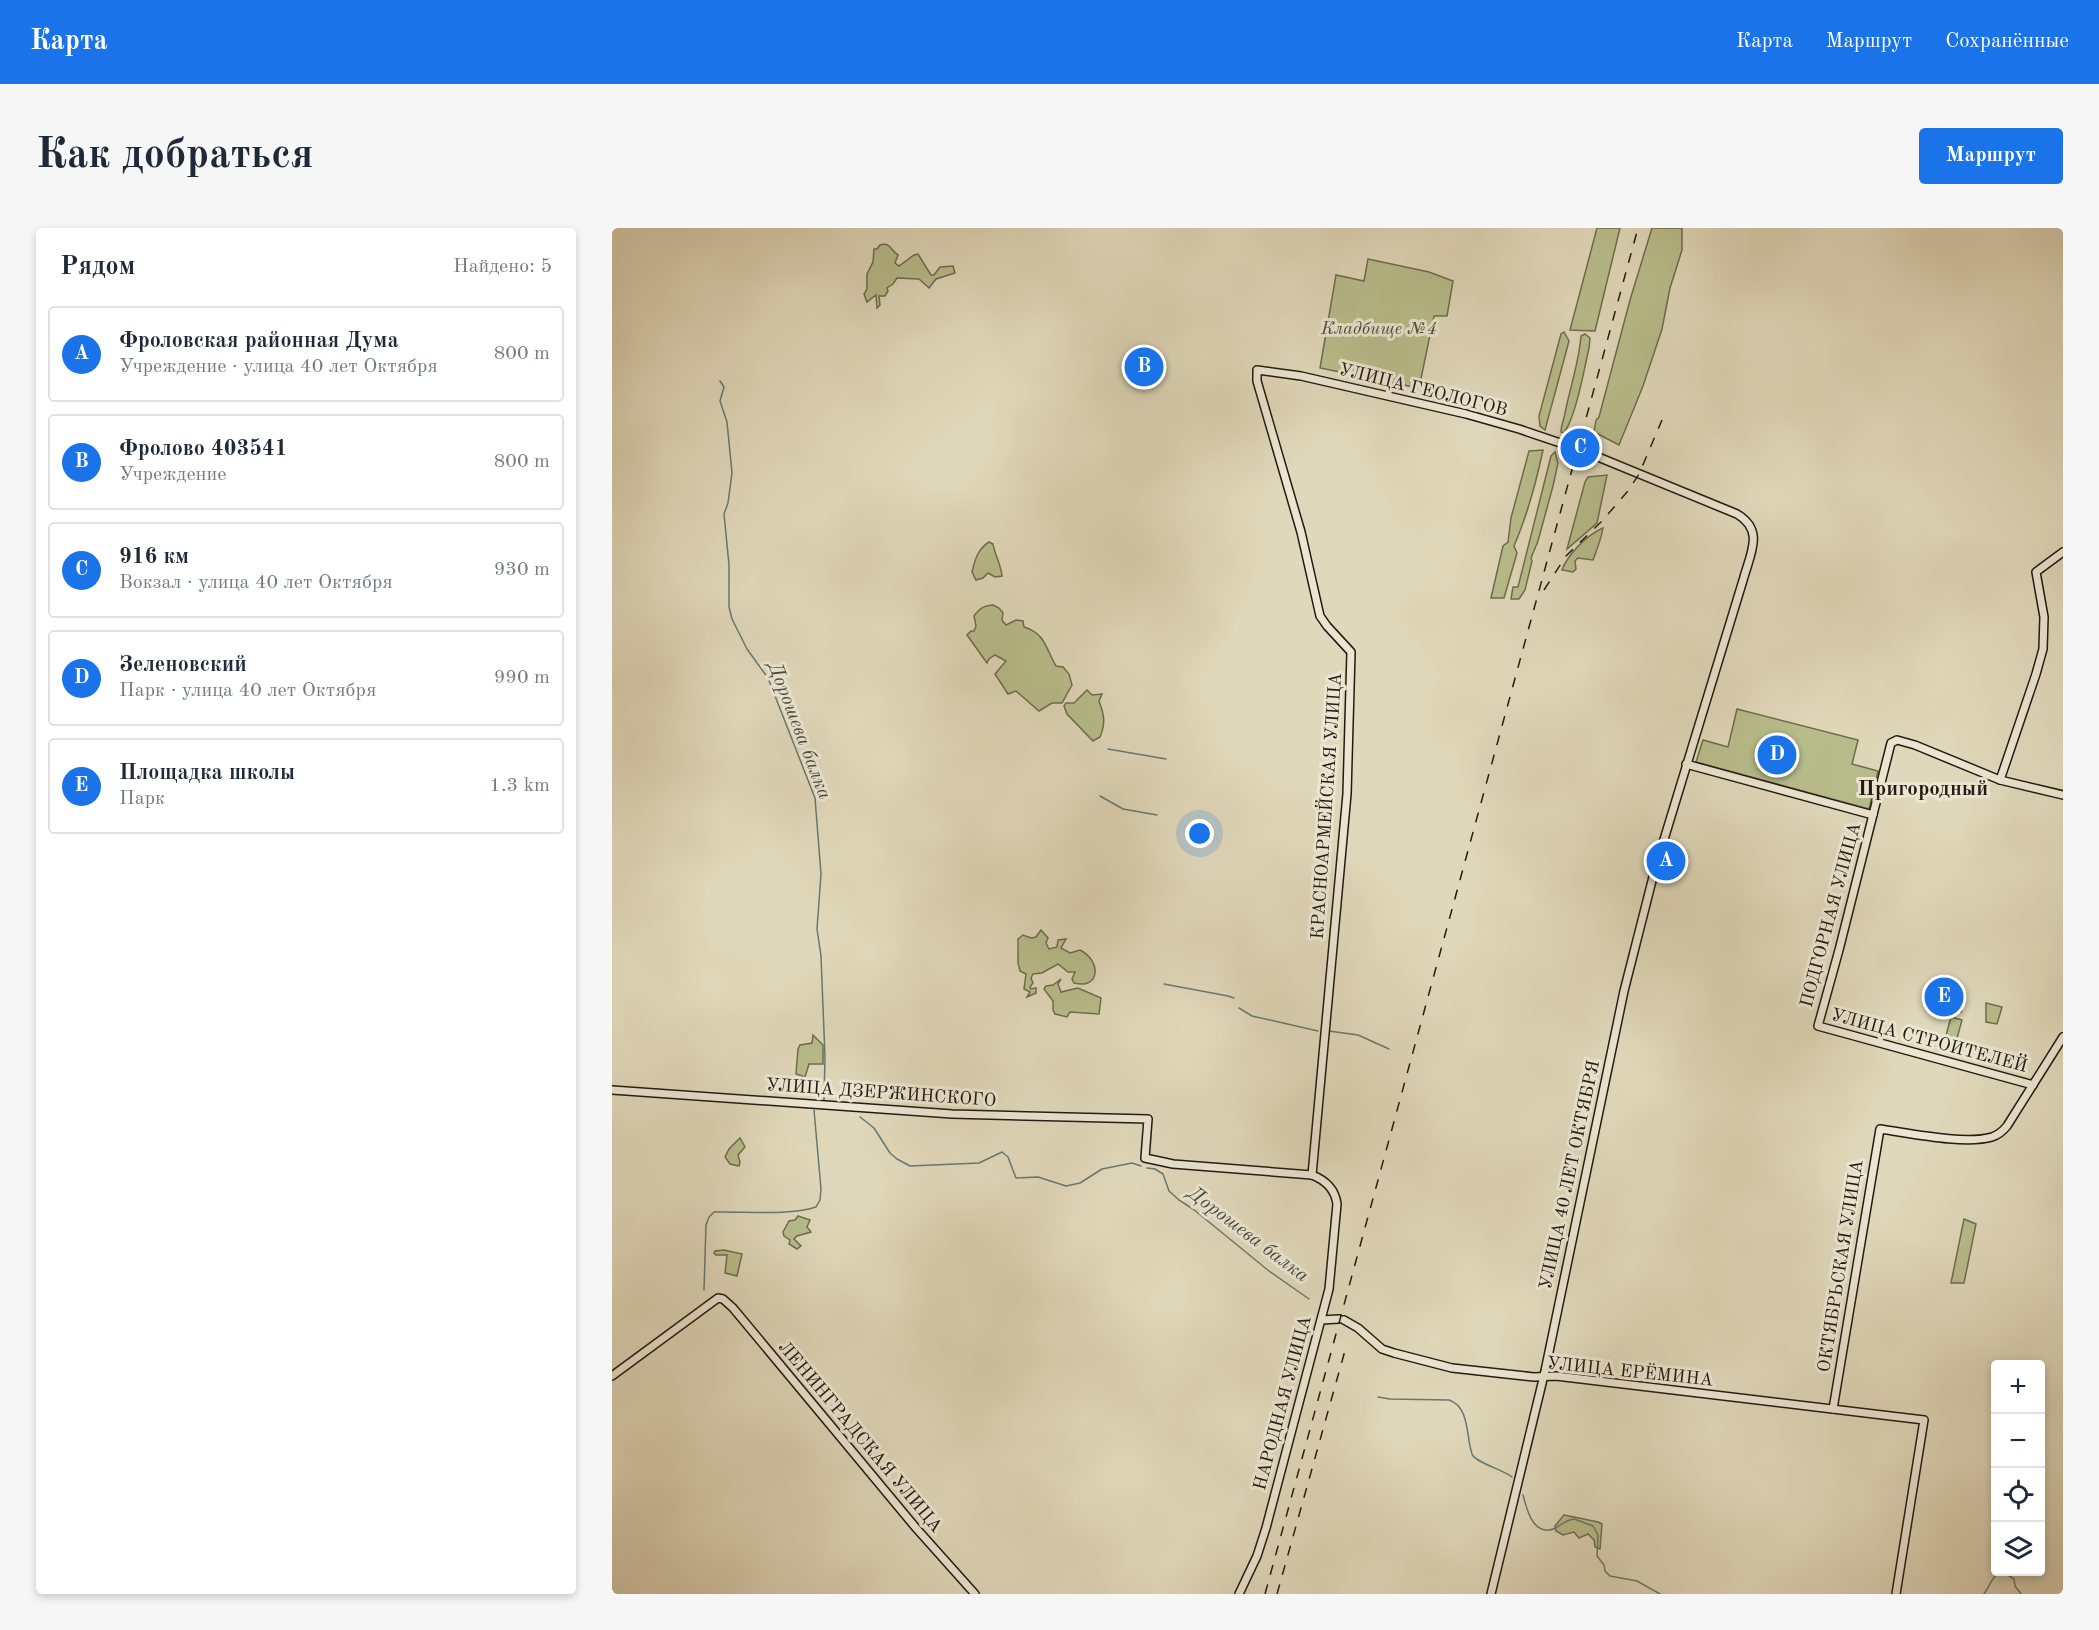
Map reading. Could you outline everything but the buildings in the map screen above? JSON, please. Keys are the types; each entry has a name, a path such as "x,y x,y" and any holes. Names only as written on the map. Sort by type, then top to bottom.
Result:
{"street":[{"name":"УЛИЦА ГЕОЛОГОВ","path":"1257,370 1299,376 1466,414 1578,449"},
{"name":"КРАСНОАРМЕЙСКАЯ УЛИЦА","path":"1257,370 1257,381 1301,532 1320,616 1351,652 1347,794 1312,1176"},
{"name":"УЛИЦА 40 ЛЕТ ОКТЯБРЯ","path":"1491,1594 1544,1377 1624,991 1653,876 1753,542 1753,530 1747,521 1737,514 1578,449"},
{"path":"2063,552 2037,572 2043,617 2043,649 2000,780 2063,795"},
{"name":"ПОДГОРНАЯ УЛИЦА","path":"1818,1026 1891,743 1897,740 1915,745 2000,780"},
{"path":"1686,764 1873,815"},
{"name":"УЛИЦА СТРОИТЕЛЕЙ","path":"1818,1026 2033,1085"},
{"path":"2033,1085 2063,1037"},
{"name":"ОКТЯБРЬСКАЯ УЛИЦА","path":"1833,1409 1880,1129 1949,1137 1990,1138 2007,1126 2033,1085"},
{"name":"УЛИЦА ДЗЕРЖИНСКОГО","path":"612,1089 941,1114 1148,1119 1145,1158 1173,1164 1312,1176"},
{"name":"НАРОДНАЯ УЛИЦА","path":"1239,1594 1257,1556 1266,1528 1330,1281 1337,1204 1334,1191 1322,1180 1312,1176"},
{"name":"ЛЕНИНГРАДСКАЯ УЛИЦА","path":"612,1376 717,1298 723,1299 733,1308 916,1528 975,1594"},
{"name":"УЛИЦА ЕРЁМИНА","path":"1321,1320 1341,1319 1358,1328 1382,1349 1452,1368 1544,1377 1556,1376 1924,1420 1896,1594"}],"green space":[{"path":"1597,228 1620,228 1595,331 1570,330"},
{"path":"1652,228 1682,228 1682,250 1670,288 1662,329 1643,386 1619,445 1594,432"},
{"path":"880,245 888,246 898,255 895,263 899,266 918,254 931,275 934,275 940,267 953,266 955,273 936,279 929,288 919,279 897,278 887,288 885,296 879,296 880,305 877,308 876,295 867,302 864,294 867,289 867,274 873,262 874,249"},
{"name":"Кладбище №4","path":"1368,259 1429,272 1453,281 1447,316 1434,316 1419,388 1320,368 1336,275 1364,281"},
{"path":"1564,332 1569,341 1545,430 1540,426 1539,416 1561,334"},
{"path":"1585,334 1590,338 1589,348 1576,404 1564,433 1561,432 1561,427 1581,336"},
{"path":"1543,450 1531,499 1514,546 1517,553 1504,598 1491,598 1503,546 1508,542 1511,518 1529,451"},
{"path":"1555,452 1558,463 1553,486 1531,558 1525,590 1519,599 1511,599 1513,587 1518,587 1551,456"},
{"path":"1607,475 1597,523 1567,549 1585,482 1588,477"},
{"path":"1603,528 1593,560 1578,558 1575,561 1576,569 1573,572 1562,570 1579,546"},
{"path":"989,542 993,544 1002,576 995,577 988,573 976,580 972,572 976,559 982,548"},
{"path":"993,605 1003,613 1002,620 1006,625 1016,620 1023,621 1024,627 1041,637 1056,666 1063,667 1069,674 1072,685 1062,703 1052,703 1039,711 1016,691 1008,694 995,674 1006,661 995,655 987,663 967,635 974,631 976,613 982,608"},
{"path":"1087,690 1092,695 1102,694 1099,701 1104,723 1100,737 1093,741 1067,714 1064,706 1066,703 1074,703"},
{"path":"1737,709 1858,740 1852,764 1878,771 1869,809 1696,762 1703,740 1728,747"},
{"path":"1041,930 1048,938 1046,943 1049,949 1057,947 1058,940 1066,939 1061,948 1070,953 1080,950 1087,955 1095,967 1093,979 1083,984 1074,983 1072,979 1075,972 1068,972 1058,964 1042,973 1033,974 1031,978 1033,983 1030,987 1031,989 1036,988 1036,993 1027,997 1030,992 1024,989 1026,974 1020,971 1018,963 1018,939 1023,935 1036,937"},
{"path":"1061,979 1058,984 1061,992 1078,988 1101,998 1099,1014 1070,1012 1067,1017 1055,1014 1053,1001 1044,989"},
{"path":"1928,984 1965,995 1961,1012 1923,1000"},
{"path":"1986,1003 2002,1007 1997,1024 1986,1022"},
{"path":"1951,1017 1962,1020 1956,1042 1945,1039"},
{"path":"813,1035 823,1045 823,1064 809,1064 805,1077 796,1074 798,1049 800,1045 812,1043"},
{"path":"740,1138 745,1147 738,1155 739,1166 730,1164 725,1157 729,1149"},
{"path":"798,1216 810,1220 807,1227 811,1232 794,1239 801,1246 797,1249 789,1244 790,1240 784,1236 783,1232 789,1221 795,1220"},
{"path":"1964,1219 1976,1224 1964,1283 1951,1283"},
{"path":"724,1250 742,1254 737,1276 725,1273 727,1255 714,1253"},
{"path":"1564,1515 1602,1524 1600,1549 1595,1547 1594,1540 1588,1534 1579,1538 1574,1532 1563,1535 1556,1531 1555,1526"}],"waterway":[{"name":"Дорошева балка","path":"720,381 724,387 720,401 727,422 732,473 728,503 724,514 729,565 729,607 732,619 747,649 768,678 815,798 821,874 817,929 821,956 825,1057 824,1100"},
{"path":"1108,749 1166,759"},
{"path":"1100,796 1123,809 1157,815"},
{"path":"1164,984 1234,998"},
{"path":"1239,1008 1252,1016 1318,1031"},
{"path":"1329,1031 1358,1035 1389,1049"},
{"path":"704,1290 706,1225 714,1212 779,1212 816,1207 820,1200 821,1189 814,1110"},
{"name":"Дорошева балка","path":"860,1117 874,1128 890,1153 910,1166 979,1163 1002,1152 1008,1157 1016,1178 1038,1177 1066,1186 1080,1183 1102,1169 1132,1163 1141,1166"},
{"name":"Дорошева балка","path":"1147,1168 1155,1169 1163,1174 1169,1191 1179,1200 1269,1271 1309,1299"},
{"name":"Дорошева балка","path":"1378,1397 1449,1400 1456,1404 1464,1416 1474,1457 1512,1477"},
{"name":"Дорошева балка","path":"1523,1495 1529,1515 1537,1526 1548,1530 1574,1519 1593,1526 1598,1535 1597,1556 1604,1565 1605,1571 1610,1576 1637,1581 1660,1594"},
{"path":"1984,1594 1993,1579 2003,1573 2014,1579 2015,1586 2021,1594"}],"railway":[{"path":"1265,1594 1638,228"},
{"path":"1544,590 1566,556 1602,521 1628,491 1639,474 1662,420"},
{"path":"1277,1594 1346,1347"}],"place":[{"name":"Фролово 403541","path":"1144,367"},
{"name":"916 км","path":"1580,448"},
{"name":"Зеленовский","path":"1777,755"},
{"name":"Фроловская районная Дума","path":"1666,861"},
{"name":"Площадка школы","path":"1944,997"}],"district":[{"name":"Пригородный","path":"1923,789"}]}
